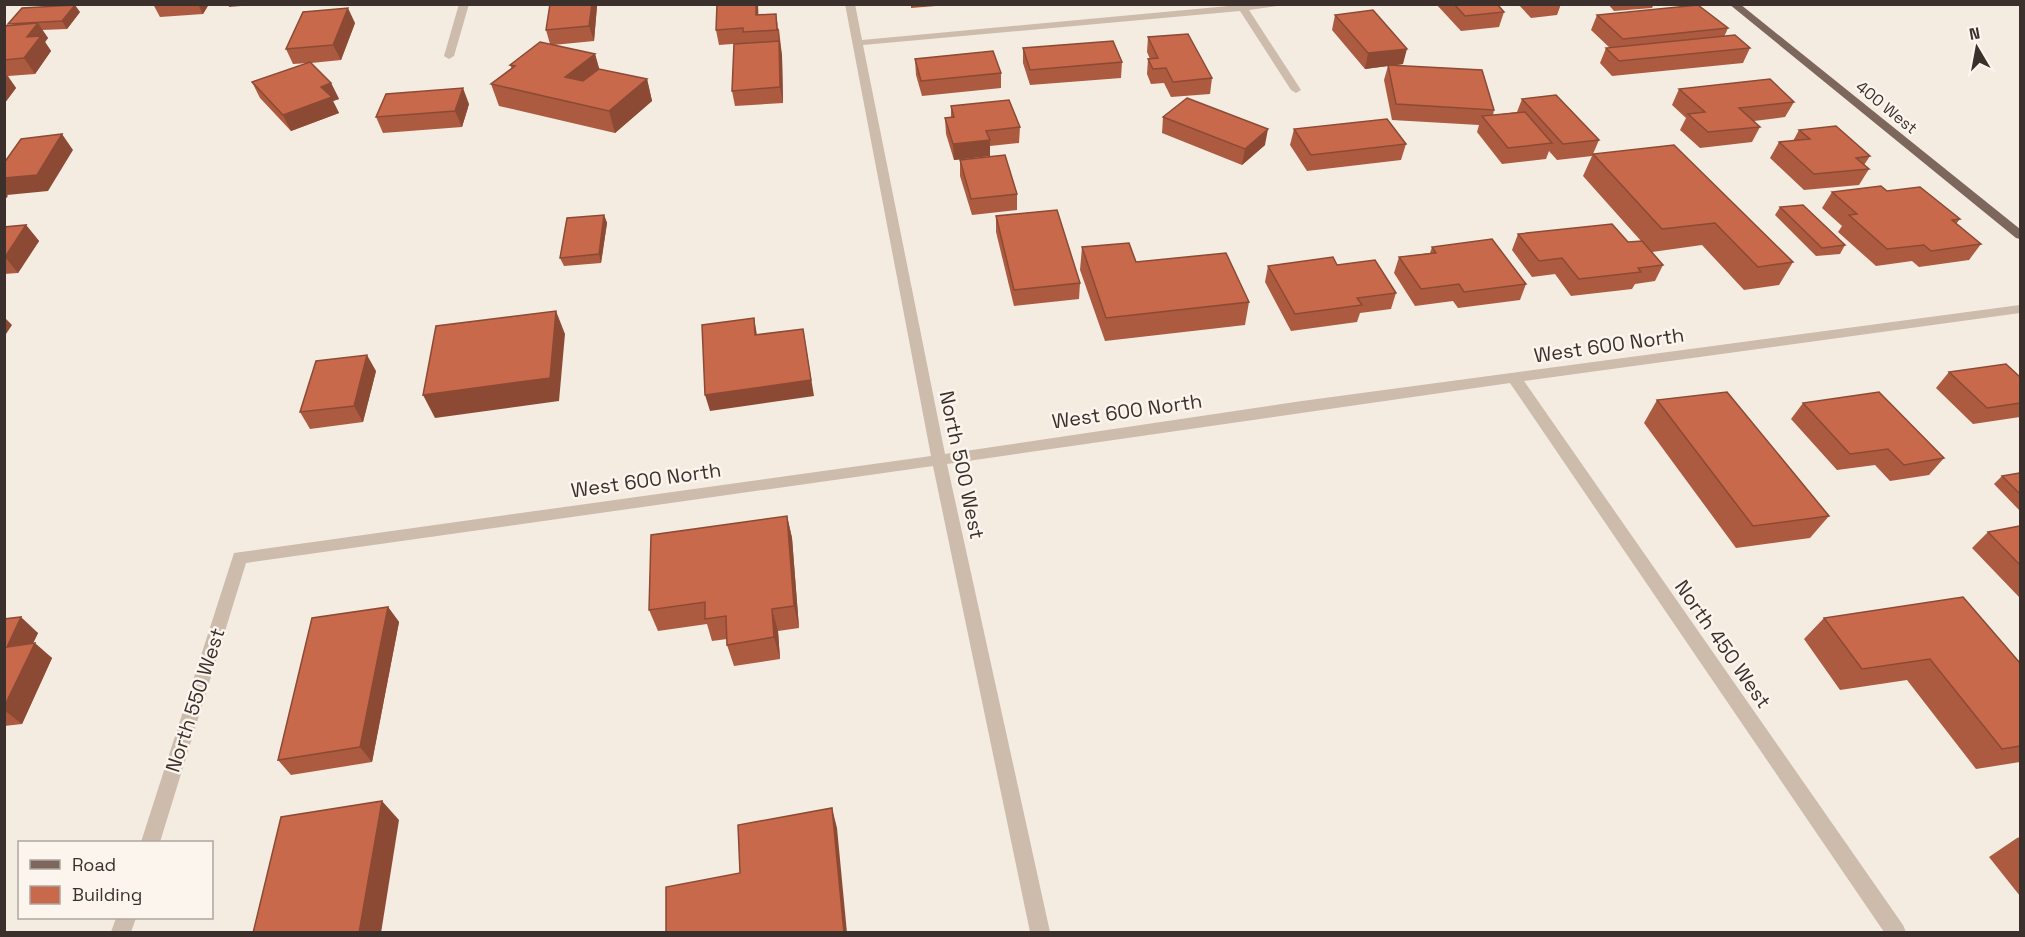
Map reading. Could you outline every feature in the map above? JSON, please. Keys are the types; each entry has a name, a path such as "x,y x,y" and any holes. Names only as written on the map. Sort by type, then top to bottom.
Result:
{"main road":[{"name":"400 West","path":"1733,4 2020,235"}],"street":[{"path":"449,56 464,4"},
{"name":"North 500 West","path":"850,4 939,460 1040,933"},
{"path":"857,43 1287,4"},
{"path":"1243,9 1296,90"},
{"name":"West 600 North","path":"240,558 939,460 1302,406 2020,309"},
{"name":"North 450 West","path":"1515,379 1896,933"},
{"name":"North 550 West","path":"151,841 240,558"}],"building":[{"path":"550,4 592,4 589,26 546,30"},
{"path":"717,4 756,4 756,15 776,14 777,30 743,32 743,28 716,30"},
{"path":"1454,4 1497,4 1504,12 1465,16"},
{"path":"75,5 62,21 8,24 22,8"},
{"path":"1698,5 1728,28 1623,39 1597,15"},
{"path":"348,8 333,45 286,49 303,12"},
{"path":"1373,10 1407,49 1368,53 1335,15"},
{"path":"38,23 27,37 41,36 24,58 4,60 4,26"},
{"path":"1188,34 1212,78 1173,82 1166,68 1153,69 1148,59 1158,58 1148,37"},
{"path":"1735,35 1750,48 1619,61 1606,48"},
{"path":"779,41 780,87 732,91 734,44"},
{"path":"1113,41 1122,62 1030,70 1023,48"},
{"path":"540,42 595,54 565,77 583,81 599,69 647,79 609,111 491,84 515,66 510,65"},
{"path":"993,51 1001,73 921,81 915,59"},
{"path":"310,62 331,83 321,87 332,97 283,115 252,82"},
{"path":"1388,65 1482,70 1494,110 1396,104"},
{"path":"1770,79 1794,102 1739,108 1760,127 1708,132 1688,114 1705,112 1679,89"},
{"path":"463,88 455,111 376,117 386,94"},
{"path":"1556,95 1599,140 1563,144 1522,99"},
{"path":"1187,98 1268,129 1245,149 1163,117"},
{"path":"1009,100 1020,127 986,131 990,140 953,144 945,118 954,117 951,106"},
{"path":"1525,112 1552,143 1508,148 1482,116"},
{"path":"1387,119 1406,144 1311,155 1294,129"},
{"path":"1836,126 1870,156 1856,158 1869,169 1814,174 1779,142 1810,139 1799,130"},
{"path":"62,134 37,175 4,178 4,163 21,139"},
{"path":"1674,145 1793,262 1758,267 1715,223 1662,229 1593,154"},
{"path":"1005,155 1017,194 971,199 960,160"},
{"path":"1881,186 1887,191 1920,187 1960,219 1952,220 1981,244 1931,251 1924,245 1887,249 1849,215 1857,214 1832,192"},
{"path":"1803,205 1845,245 1822,248 1780,207"},
{"path":"1057,210 1080,283 1014,290 996,216"},
{"path":"604,215 599,254 560,258 567,218"},
{"path":"1612,224 1628,242 1642,241 1663,265 1638,268 1641,272 1579,279 1562,258 1539,261 1518,234"},
{"path":"26,225 5,257 4,257 4,227"},
{"path":"1492,239 1526,284 1464,292 1459,284 1421,289 1399,257 1436,253 1432,247"},
{"path":"1129,243 1136,262 1226,253 1249,302 1106,318 1082,247"},
{"path":"1333,257 1337,265 1375,260 1396,293 1357,298 1362,305 1295,314 1268,266"},
{"path":"556,311 550,378 423,395 436,326"},
{"path":"754,318 755,335 803,329 811,380 705,395 702,325"},
{"path":"367,355 354,406 300,412 316,361"},
{"path":"2006,364 2020,377 2020,403 1987,408 1949,372"},
{"path":"1727,392 1829,516 1753,526 1657,400"},
{"path":"1879,392 1944,458 1904,465 1888,449 1850,454 1803,403"},
{"path":"2020,473 2020,494 2002,476"},
{"path":"787,516 794,606 772,609 774,637 727,645 726,616 705,619 705,602 649,610 651,535"},
{"path":"2020,526 2020,565 1988,532"},
{"path":"1963,597 2020,663 2020,746 2002,749 1930,659 1862,669 1824,618"},
{"path":"388,607 360,747 278,760 312,618"},
{"path":"21,617 7,647 35,643 4,707 4,619"},
{"path":"382,801 359,933 253,933 281,817"},
{"path":"832,808 844,933 666,933 666,887 740,873 738,825"}]}
